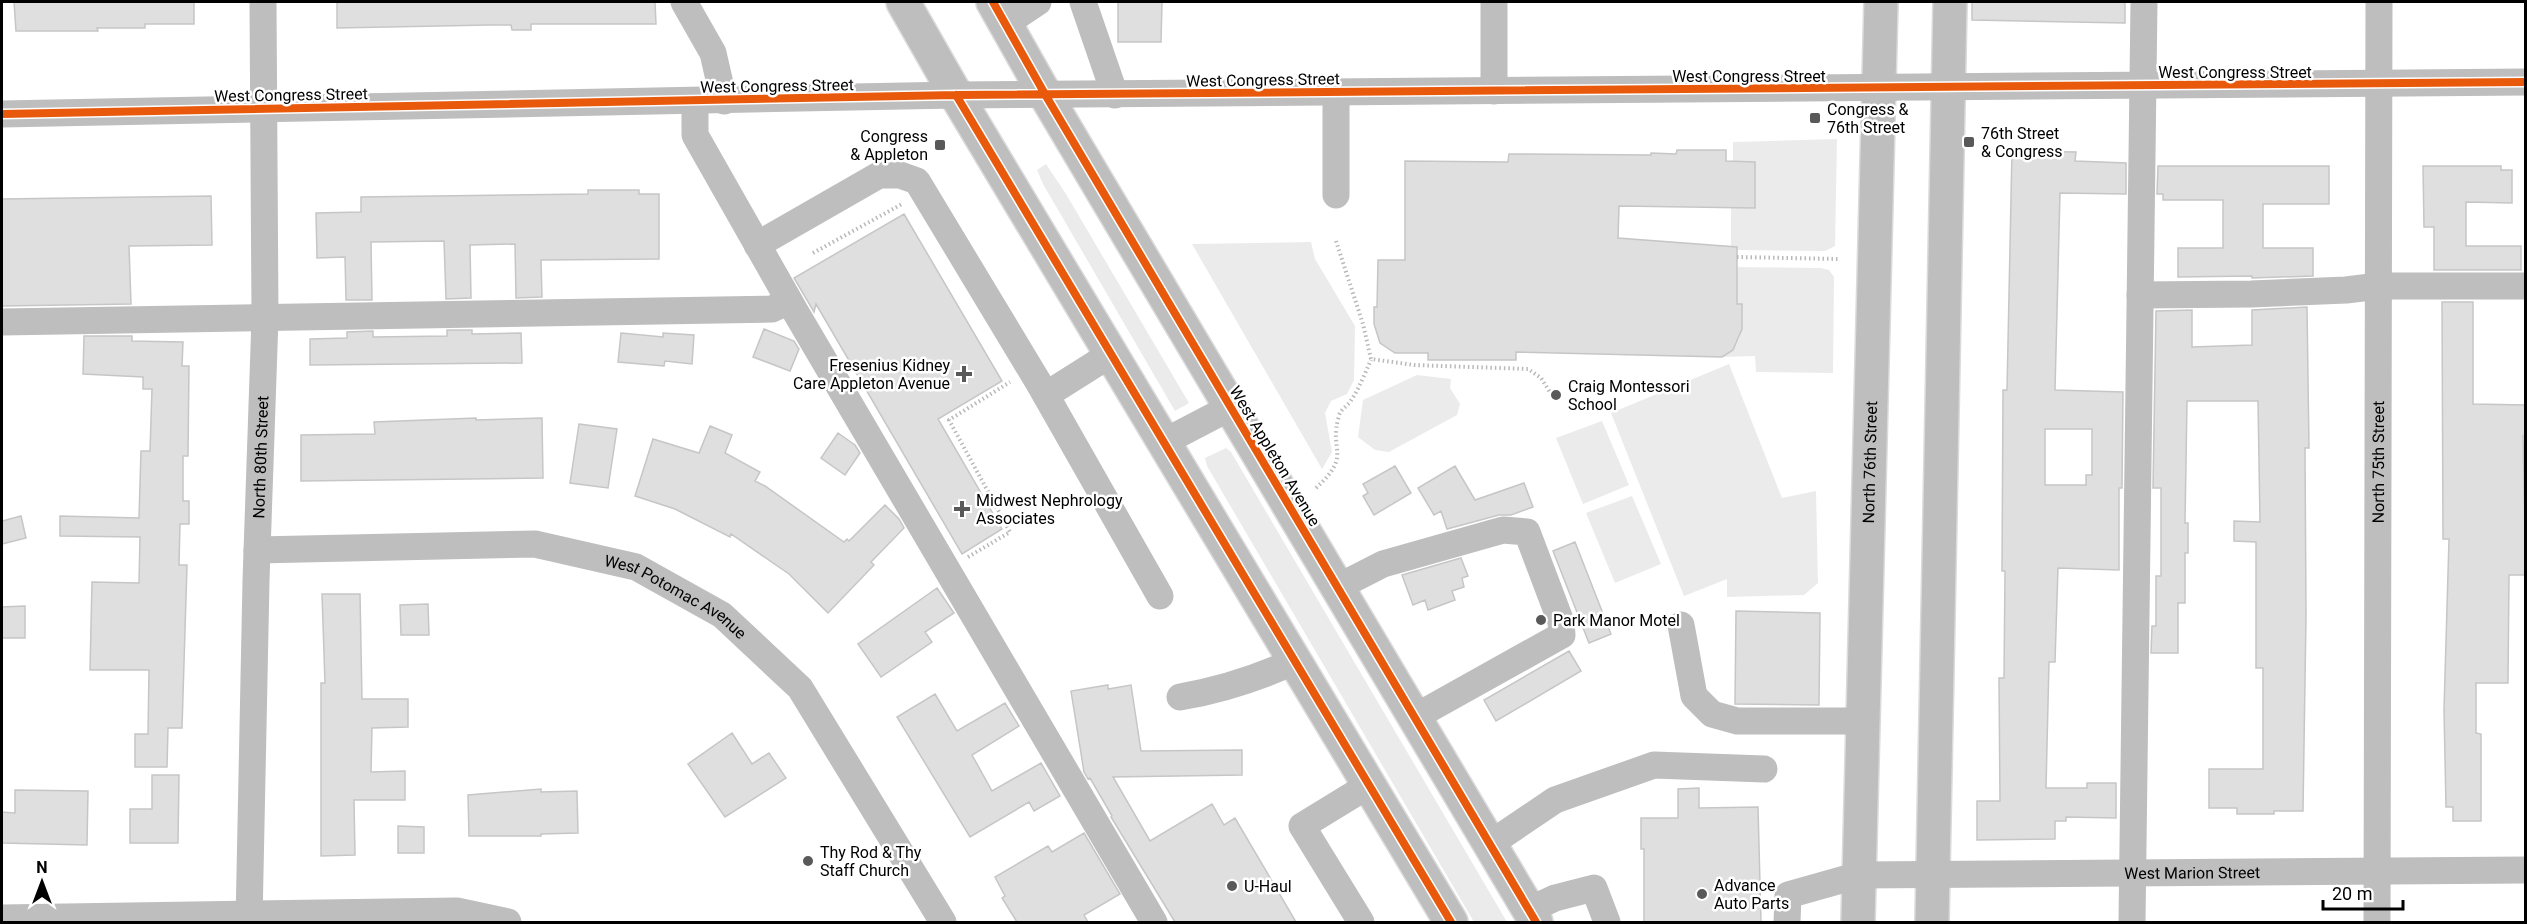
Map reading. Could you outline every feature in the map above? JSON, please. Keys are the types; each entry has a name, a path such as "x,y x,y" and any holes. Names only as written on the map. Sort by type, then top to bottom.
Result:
{"main road":[{"path":"903,2 956,95 1451,922"},
{"name":"North 76th Street","path":"1858,922 1881,2"},
{"path":"1932,922 1950,2"},
{"name":"West Appleton Avenue","path":"999,13 1533,916"}],"street":[{"name":"North 80th Street","path":"249,918 257,550 265,318 263,2"},
{"path":"684,2 713,53 724,101"},
{"path":"999,13 1038,2"},
{"path":"1083,2 1114,95"},
{"path":"1494,2 1494,91"},
{"path":"2132,922 2144,2"},
{"name":"North 75th Street","path":"2377,922 2379,2"},
{"name":"West Congress Street","path":"2,114 695,102 956,95 2526,82"},
{"path":"1336,93 1336,195"},
{"path":"695,102 695,135 789,301 1154,922"},
{"path":"757,245 879,176 900,175 917,181 1046,395 1160,596"},
{"path":"2140,295 2251,294 2346,290 2379,286 2526,286"},
{"path":"2,322 772,309 789,301"},
{"path":"1046,395 1111,354"},
{"path":"1164,442 1231,407"},
{"path":"1338,587 1383,564 1503,531 1527,532 1561,622 1562,635 1415,717"},
{"name":"West Potomac Avenue","path":"257,550 535,544 636,567 722,615 800,688 943,922"},
{"path":"1681,625 1694,696 1712,714 1737,721 1863,721"},
{"path":"1180,697 1221,689 1260,677 1295,661"},
{"path":"1490,844 1555,800 1654,765 1764,769"},
{"path":"1361,922 1302,826 1369,786"},
{"name":"West Marion Street","path":"1787,922 1788,895 1859,875 2526,870"},
{"path":"1533,916 1555,898 1594,888 1607,922"},
{"path":"2,918 249,918 458,911 508,922"}],"path":[{"path":"813,253 906,202"},
{"path":"1316,488 1337,464 1336,430 1339,414 1350,401 1371,359 1364,324 1336,241"},
{"path":"1737,257 1838,259"},
{"path":"1371,359 1414,366 1528,369 1541,378 1555,400"},
{"path":"947,570 1010,532 949,420 1011,381"}],"shaded area":[{"path":"1837,139 1835,246 1825,251 1737,250 1737,247 1731,246 1731,208 1755,208 1755,162 1733,161 1733,142"},
{"path":"1046,164 1189,403 1175,411 1043,184 1037,170"},
{"path":"1311,242 1315,259 1355,326 1354,380 1347,394 1331,401 1325,413 1332,452 1322,469 1192,244"},
{"path":"1727,267 1829,270 1834,277 1833,373 1756,372 1755,356 1722,357 1735,346 1742,327 1742,304 1727,304"},
{"path":"1729,364 1782,498 1816,491 1818,583 1804,595 1727,597 1727,579 1684,596 1611,413"},
{"path":"1417,375 1451,379 1450,388 1460,404 1457,415 1389,452 1375,450 1358,437 1363,400"},
{"path":"1602,421 1629,485 1583,504 1556,438"},
{"path":"1226,448 1231,452 1507,922 1474,922 1207,466 1205,458"},
{"path":"1632,496 1661,564 1615,583 1586,513"}],"building":[{"path":"14,2 194,2 194,24 145,24 145,28 97,28 98,31 16,31"},
{"path":"337,2 655,2 656,24 531,24 531,30 512,30 511,25 337,28"},
{"path":"1118,2 1162,2 1161,42 1118,42"},
{"path":"1972,2 2125,2 2125,23 1972,20"},
{"path":"1677,150 1726,150 1726,161 1755,162 1755,208 1619,206 1618,238 1737,247 1737,304 1742,304 1742,329 1733,350 1722,357 1516,352 1516,360 1428,360 1428,353 1395,353 1380,343 1374,324 1374,307 1377,307 1378,260 1405,260 1405,161 1508,162 1509,154 1651,155 1651,153 1676,154"},
{"path":"2012,151 2076,152 2075,161 2126,163 2126,194 2060,193 2055,390 2123,392 2122,488 2119,488 2119,570 2058,568 2055,662 2049,662 2046,788 2087,788 2087,783 2116,783 2116,818 2066,817 2066,821 2055,821 2055,839 1977,840 1977,801 2000,801 1999,678 2004,678 2005,571 2002,571 2003,390 2007,390","holes":["2045,429 2092,429 2092,475 2086,475 2086,485 2045,485"]},
{"path":"2158,166 2329,166 2329,204 2263,204 2263,248 2313,248 2313,276 2178,277 2178,248 2223,248 2223,200 2163,200 2163,194 2157,194"},
{"path":"2423,166 2501,166 2501,170 2512,170 2512,203 2466,202 2466,246 2521,246 2521,270 2434,270 2434,227 2424,227"},
{"path":"588,190 639,190 639,194 659,194 659,259 541,260 542,297 516,298 515,244 470,245 471,298 446,299 444,241 371,242 372,300 346,300 345,257 317,258 316,213 361,212 361,197 588,194"},
{"path":"211,196 212,245 129,246 131,304 2,306 2,199"},
{"path":"904,214 1002,381 938,419 1002,529 962,554 816,304 814,312 794,278"},
{"path":"2442,302 2473,302 2473,404 2526,405 2526,436 2523,436 2526,575 2509,575 2508,683 2476,683 2476,733 2481,734 2481,821 2453,821 2453,807 2446,807 2444,710 2449,539 2443,539"},
{"path":"2307,307 2309,448 2305,448 2306,616 2303,811 2237,814 2237,808 2209,808 2209,769 2263,769 2263,668 2256,668 2256,542 2234,541 2234,521 2260,522 2258,401 2187,401 2185,523 2188,523 2188,553 2185,553 2185,603 2178,603 2178,653 2151,653 2152,626 2156,626 2156,576 2161,576 2161,488 2153,488 2156,311 2192,310 2192,347 2252,345 2252,310"},
{"path":"764,329 794,341 799,349 790,371 753,357"},
{"path":"447,330 472,330 472,334 521,333 522,363 310,365 310,339 347,338 347,332 373,331 373,337 447,336"},
{"path":"621,333 663,337 663,333 694,335 692,364 665,361 664,366 618,362"},
{"path":"84,336 132,336 132,341 183,342 182,366 189,366 188,456 183,456 183,501 189,501 189,524 180,524 179,565 187,565 182,728 168,728 167,767 135,767 135,734 148,734 149,670 90,670 92,582 139,583 140,537 60,536 60,516 139,518 141,451 150,451 152,389 143,389 143,377 83,374"},
{"path":"476,418 476,420 542,418 543,478 301,481 301,435 375,434 374,422"},
{"path":"579,424 617,429 608,488 570,483"},
{"path":"710,426 732,435 725,453 760,472 755,481 844,542 847,539 849,541 885,505 899,519 904,528 871,562 874,565 828,613 789,574 731,534 730,537 675,509 635,496 653,439 699,453"},
{"path":"838,433 855,445 860,453 845,475 821,458"},
{"path":"1395,466 1411,493 1374,515 1363,496 1368,493 1363,484"},
{"path":"1455,466 1475,500 1524,483 1533,507 1511,515 1499,515 1447,529 1441,511 1434,515 1418,488"},
{"path":"21,516 26,538 2,544 2,521"},
{"path":"1575,542 1611,634 1589,643 1553,551"},
{"path":"1461,558 1468,576 1462,578 1464,587 1452,591 1455,600 1428,610 1425,600 1413,605 1402,575"},
{"path":"937,588 954,613 925,632 932,642 881,677 858,644"},
{"path":"322,594 360,594 362,699 408,699 408,727 372,728 371,772 405,771 405,800 354,800 355,855 321,856 321,683 325,683"},
{"path":"428,604 429,635 401,635 400,605"},
{"path":"25,606 25,638 2,638 2,607"},
{"path":"1736,611 1820,613 1819,705 1735,704"},
{"path":"1569,651 1581,671 1496,721 1484,700"},
{"path":"1108,685 1108,689 1131,685 1141,751 1242,750 1242,775 1113,777 1150,841 1212,804 1224,825 1235,818 1296,922 1175,922 1090,778 1088,779 1084,772 1071,691"},
{"path":"935,694 957,731 1005,703 1019,726 972,755 992,791 1041,763 1060,796 1034,811 1029,802 970,837 897,717"},
{"path":"732,733 752,764 769,753 786,778 725,817 688,764"},
{"path":"152,775 179,775 178,843 130,843 130,809 152,809"},
{"path":"1699,788 1699,808 1758,807 1761,922 1644,922 1644,849 1641,849 1641,818 1678,818 1678,789"},
{"path":"541,789 541,792 577,791 578,833 541,834 541,836 469,836 468,795"},
{"path":"15,790 88,791 87,845 2,843 2,812 15,813"},
{"path":"398,826 424,827 424,853 398,853"},
{"path":"1084,833 1120,894 1084,915 1088,922 1017,922 1002,898 1005,896 995,877 1048,846 1052,852"}],"cycle path":[{"path":"993,2 1046,96 1536,922"},
{"path":"2,114 956,95 2526,82"},
{"path":"956,95 1451,922"}],"place":[{"name":"Congress & 76th Street","path":"1815,118"},
{"name":"76th Street & Congress","path":"1969,142"},
{"name":"Congress & Appleton","path":"940,145"},
{"name":"Fresenius Kidney Care Appleton Avenue","path":"964,374"},
{"name":"Craig Montessori School","path":"1556,395"},
{"name":"Midwest Nephrology Associates","path":"962,509"},
{"name":"Park Manor Motel","path":"1541,620"},
{"name":"Thy Rod & Thy Staff Church","path":"808,861"},
{"name":"U-Haul","path":"1232,886"},
{"name":"Advance Auto Parts","path":"1702,894"}]}
